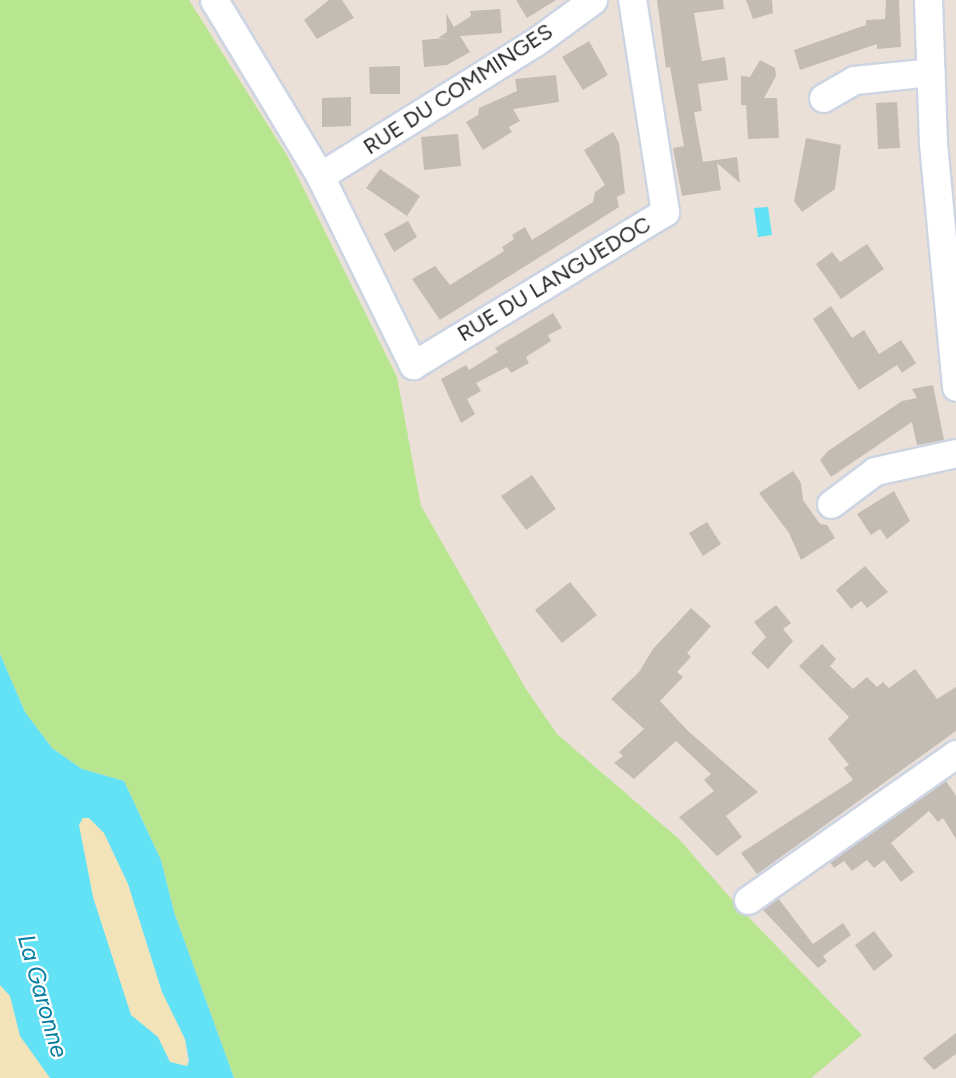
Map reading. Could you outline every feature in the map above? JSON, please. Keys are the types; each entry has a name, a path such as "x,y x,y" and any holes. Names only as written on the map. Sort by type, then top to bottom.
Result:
{"street":[{"path":"214,0 320,176"},
{"name":"RUE DU LANGUEDOC","path":"320,176 413,365 665,212 632,0"},
{"path":"928,0 935,166 956,387"},
{"name":"RUE DU COMMINGES","path":"320,176 534,43 589,1"},
{"path":"823,98 854,80 931,72"},
{"path":"831,504 875,471 956,453"},
{"path":"748,900 956,754"}],"green space":[{"path":"0,0 189,0 288,157 397,377 421,506 526,689 557,734 679,839 734,902 862,1035 811,1078 234,1078 174,912 161,860 124,781 82,769 52,748 25,712 0,654"}],"sand":[{"path":"82,818 89,818 104,833 128,884 162,992 185,1039 187,1066 170,1062 158,1037 131,1015 93,897 79,825"},
{"path":"0,985 10,996 20,1036 50,1078 0,1078"}],"water":[{"path":"768,207 772,235 758,237 754,208"},
{"name":"La Garonne","path":"0,654 25,712 52,748 82,769 124,781 161,860 174,912 234,1078 50,1078 20,1036 10,996 0,985","holes":["83,818 89,818 104,833 128,884 162,992 185,1039 189,1061 187,1066 170,1062 158,1037 131,1015 93,897 79,825"]}],"building":[{"path":"329,0 342,0 354,18 317,39 304,20"},
{"path":"516,0 556,0 527,18"},
{"path":"657,0 723,0 724,9 694,13 702,61 725,57 728,80 698,84 702,111 694,112 703,162 737,157 740,183 717,163 721,190 682,196 673,148 684,146 670,67 666,68"},
{"path":"746,0 772,0 773,13 753,19"},
{"path":"886,0 899,0 901,47 877,49 877,44 800,70 794,50 866,25 866,20 885,19"},
{"path":"500,9 502,33 460,36 470,52 447,65 424,67 422,40 447,38 438,38 447,32 446,13 454,27 471,16 470,11"},
{"path":"589,41 608,75 583,90 562,57"},
{"path":"760,60 775,68 776,76 764,98 777,98 779,138 748,139 746,105 741,105 741,76 750,77"},
{"path":"400,66 400,94 370,94 369,67"},
{"path":"556,75 559,102 513,109 520,121 509,127 512,132 483,150 466,122 478,115 479,108 517,91 515,79"},
{"path":"351,97 351,126 322,127 322,98"},
{"path":"897,102 900,148 878,149 876,103"},
{"path":"613,132 619,143 625,193 617,197 619,207 440,320 412,279 435,266 450,285 504,251 502,247 514,239 512,235 525,227 532,240 593,202 595,192 605,185 584,150"},
{"path":"458,134 461,166 424,170 421,137"},
{"path":"806,138 841,145 835,189 802,212 794,201"},
{"path":"380,169 420,196 407,216 366,188"},
{"path":"408,221 417,237 394,252 384,234"},
{"path":"867,244 884,269 841,299 816,264 832,252 840,262"},
{"path":"831,306 852,338 864,330 879,354 901,340 916,363 902,373 897,365 859,390 813,319"},
{"path":"553,313 562,328 548,335 551,341 526,357 529,363 511,373 507,367 476,383 481,391 467,399 475,414 461,423 441,379 466,365 469,370 498,352 495,348"},
{"path":"933,385 944,440 917,445 912,422 831,477 820,460 828,451 902,401 917,398 912,389"},
{"path":"793,471 801,483 803,500 820,524 827,525 835,538 801,560 789,533 759,493"},
{"path":"532,475 556,509 526,530 501,496"},
{"path":"894,491 910,521 887,539 880,529 871,535 857,514"},
{"path":"707,522 721,544 703,556 689,533"},
{"path":"865,566 888,592 867,608 861,601 851,609 836,590"},
{"path":"570,582 597,615 562,643 535,610"},
{"path":"776,605 791,623 783,629 793,641 768,669 751,653 766,637 754,622"},
{"path":"691,608 711,626 687,653 691,657 677,672 683,677 660,701 688,731 758,792 726,816 742,837 717,856 679,817 714,791 704,780 711,774 676,741 634,779 614,763 623,756 619,752 644,729 611,699 639,672 653,649"},
{"path":"822,644 836,659 830,666 853,689 867,677 877,687 883,682 889,688 915,669 937,699 956,687 956,731 757,874 741,853 853,780 844,768 849,765 828,739 849,717 799,666"},
{"path":"946,781 956,796 956,839 943,818 938,822 929,811 891,843 914,872 901,882 884,860 874,868 867,860 852,871 844,861 834,868 830,862"},
{"path":"778,898 813,944 843,923 851,935 823,956 827,961 818,968 762,909"},
{"path":"874,931 893,956 874,971 855,945"},
{"path":"956,1033 956,1054 934,1070 923,1058"}]}
